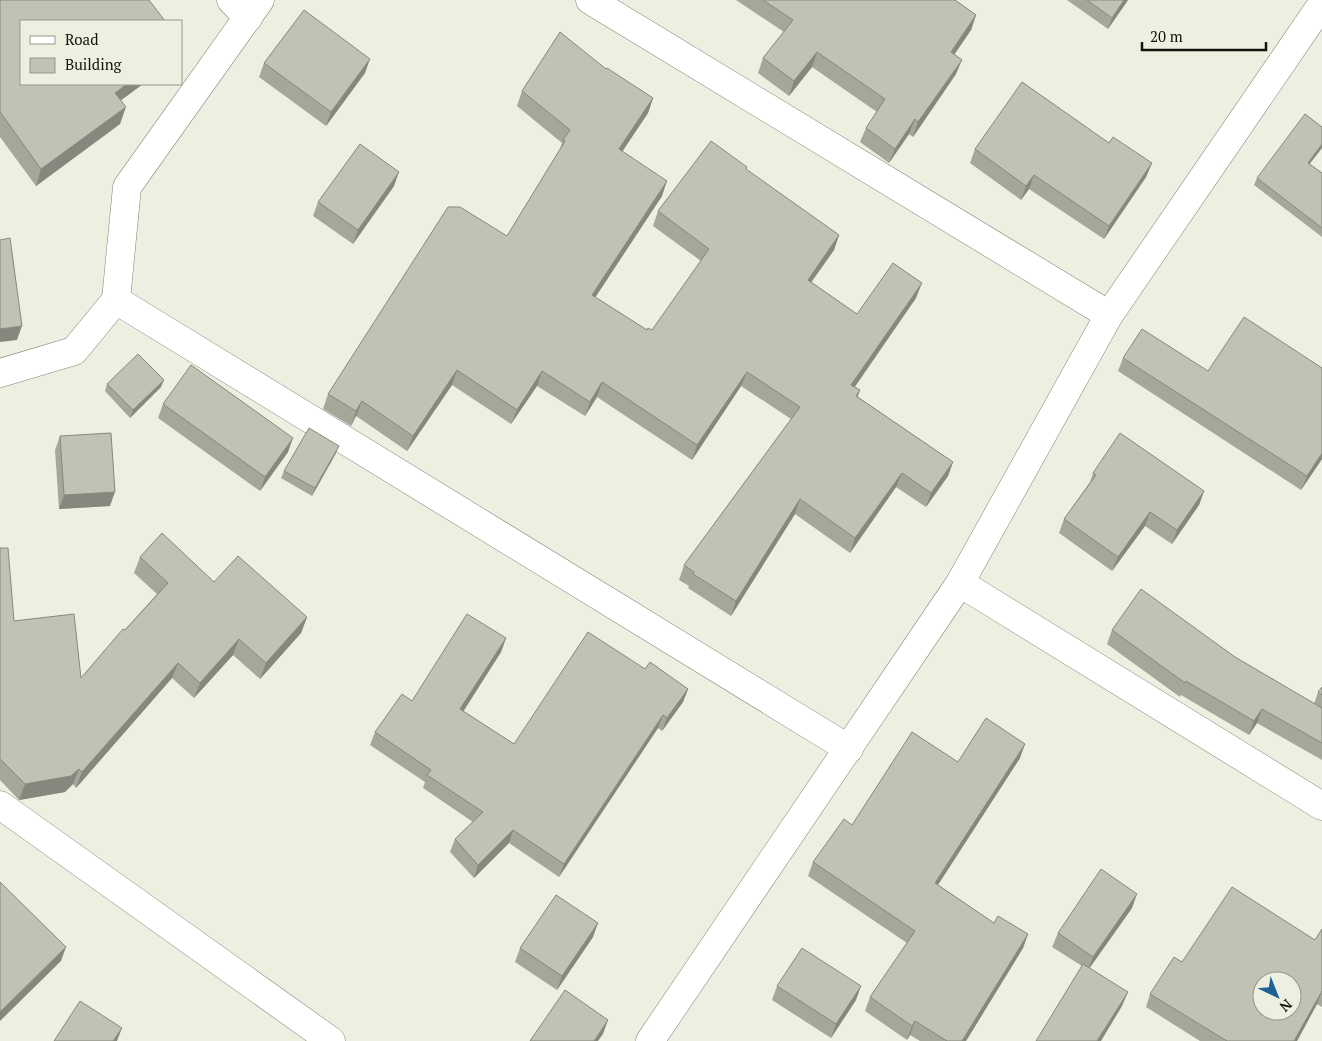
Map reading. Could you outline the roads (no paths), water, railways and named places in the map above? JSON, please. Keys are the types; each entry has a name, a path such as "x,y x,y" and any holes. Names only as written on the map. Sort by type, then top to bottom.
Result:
{"street":[{"path":"590,0 1109,315"},
{"path":"655,1039 960,583 1109,315 1322,4"},
{"path":"0,373 74,351 116,300 127,187 246,6"},
{"path":"116,300 848,749"},
{"path":"960,583 1322,806"},
{"path":"0,805 331,1041"}]}
